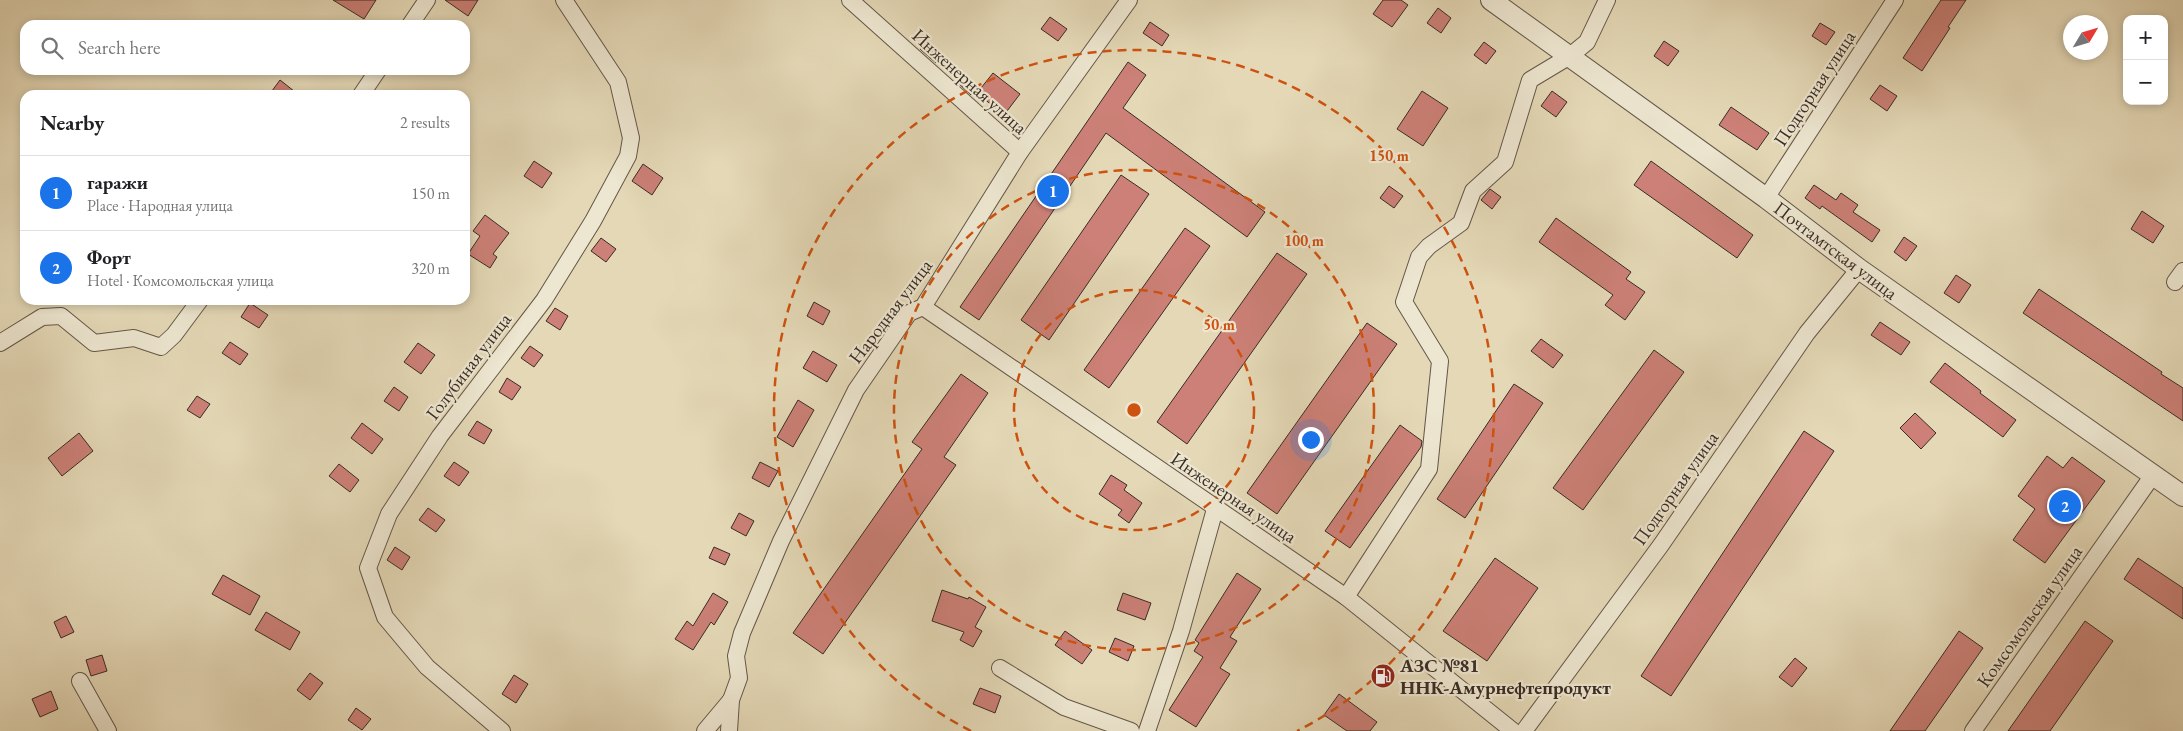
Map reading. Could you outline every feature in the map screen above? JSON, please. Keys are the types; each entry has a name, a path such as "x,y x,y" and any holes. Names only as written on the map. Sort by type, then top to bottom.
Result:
{"street":[{"path":"413,20 427,0"},
{"name":"Голубиная улица","path":"502,731 427,667 385,617 368,568 389,514 440,436 544,300 593,220 628,156 631,138 618,82 564,0"},
{"name":"Инженерная улица","path":"850,0 1020,152"},
{"name":"Народная улица","path":"705,731 731,700 740,678 736,656 742,633 786,532 856,390 909,313 923,307 1020,152 1129,0"},
{"name":"Почтамтская улица","path":"1491,0 1766,198 1859,269 2183,496"},
{"path":"1346,597 1429,470 1440,362 1404,302 1419,257 1429,246 1461,223 1473,191 1505,162 1530,80 1570,56 1587,42 1607,0"},
{"name":"Подгорная улица","path":"1766,198 1895,0"},
{"path":"364,90 375,75"},
{"name":"Подгорная улица","path":"1524,731 1661,545 1807,333 1859,269"},
{"path":"0,343 42,317 61,316 94,343 134,338 161,347 174,335 196,305"},
{"name":"Инженерная улица","path":"923,307 1346,597 1513,731"},
{"name":"Комсомольская улица","path":"1973,731 2153,475"},
{"path":"1147,731 1180,631 1215,509"},
{"path":"1000,668 1064,708 1131,731"},
{"path":"80,681 108,731"},
{"name":"Народная улица","path":"729,731 731,700"}],"building":[{"path":"333,0 376,0 364,19"},
{"path":"445,0 478,0 468,16"},
{"path":"1383,0 1401,0 1408,5 1392,27 1373,14"},
{"path":"1941,0 1966,0 1922,71 1903,58"},
{"path":"1438,8 1451,18 1441,33 1427,23"},
{"path":"1050,17 1067,29 1058,41 1041,29"},
{"path":"1150,22 1169,35 1162,46 1143,33"},
{"path":"1820,23 1835,32 1826,45 1812,36"},
{"path":"1664,41 1679,51 1668,66 1654,56"},
{"path":"926,42 942,56 936,63 920,49"},
{"path":"1484,42 1496,51 1486,64 1474,55"},
{"path":"1128,62 1146,75 1123,108 1265,212 1247,237 1106,133 979,320 960,307"},
{"path":"993,73 1020,94 1004,115 977,93"},
{"path":"960,79 974,91 971,95 957,82"},
{"path":"280,80 293,90 273,90"},
{"path":"1880,85 1897,96 1887,111 1870,99"},
{"path":"1422,91 1448,108 1423,146 1397,129"},
{"path":"1552,91 1567,102 1556,117 1541,106"},
{"path":"1731,107 1769,133 1757,150 1719,125"},
{"path":"534,161 552,173 542,188 524,176"},
{"path":"1651,161 1753,235 1737,258 1634,185"},
{"path":"643,164 663,178 652,195 632,181"},
{"path":"1121,175 1149,194 1049,340 1021,320"},
{"path":"1814,185 1836,200 1841,193 1858,205 1853,212 1880,230 1872,242 1822,206 1820,209 1805,198"},
{"path":"1389,186 1403,196 1394,208 1380,198"},
{"path":"1490,189 1501,197 1492,209 1481,200"},
{"path":"2142,211 2164,226 2153,243 2131,229"},
{"path":"485,215 509,233 493,254 497,257 490,268 470,255 470,251 480,236 473,231"},
{"path":"1556,218 1631,272 1626,279 1645,292 1625,320 1605,305 1613,295 1539,242"},
{"path":"1185,228 1210,246 1109,388 1084,370"},
{"path":"1904,237 1917,246 1906,261 1894,252"},
{"path":"601,238 616,249 606,262 591,251"},
{"path":"1277,253 1307,274 1187,444 1157,422"},
{"path":"1956,275 1971,285 1959,303 1944,293"},
{"path":"2039,289 2183,388 2183,421 2023,313"},
{"path":"814,302 830,311 823,325 807,316"},
{"path":"249,305 253,305 268,315 259,328 241,317"},
{"path":"555,308 568,316 560,330 546,321"},
{"path":"1880,322 1910,342 1901,355 1871,335"},
{"path":"1367,323 1397,344 1277,514 1247,493"},
{"path":"1541,339 1563,355 1553,368 1531,351"},
{"path":"230,342 248,354 240,365 222,353"},
{"path":"418,343 435,355 421,374 404,362"},
{"path":"530,346 543,355 534,367 521,358"},
{"path":"1654,350 1684,372 1583,510 1553,488"},
{"path":"813,351 837,365 827,382 803,368"},
{"path":"1945,363 2016,420 2003,437 1930,382"},
{"path":"961,374 988,393 944,457 956,465 823,654 793,633 922,449 912,442"},
{"path":"507,378 521,387 512,400 499,392"},
{"path":"1514,384 1543,403 1465,518 1437,499"},
{"path":"394,387 408,397 399,411 384,401"},
{"path":"197,396 210,404 200,418 187,410"},
{"path":"798,400 814,410 793,447 777,437"},
{"path":"1915,413 1936,433 1921,449 1900,428"},
{"path":"477,421 492,430 484,444 468,435"},
{"path":"362,423 383,439 372,454 351,438"},
{"path":"1400,425 1422,441 1421,447 1350,548 1325,531"},
{"path":"1804,431 1834,451 1671,696 1641,676"},
{"path":"79,433 93,451 62,476 48,458"},
{"path":"2047,456 2063,468 2072,457 2105,481 2045,563 2013,540 2035,509 2018,496"},
{"path":"454,462 469,472 459,486 444,476"},
{"path":"760,462 778,471 769,487 752,478"},
{"path":"339,464 359,480 350,492 329,476"},
{"path":"1111,475 1127,485 1124,490 1142,503 1129,523 1118,515 1122,510 1099,494"},
{"path":"428,508 445,520 436,532 419,520"},
{"path":"739,513 754,521 746,536 731,528"},
{"path":"395,547 410,557 402,570 387,560"},
{"path":"714,547 730,554 725,565 709,558"},
{"path":"1495,558 1538,588 1487,661 1443,631"},
{"path":"2138,558 2183,588 2183,619 2124,579"},
{"path":"1237,573 1261,589 1230,637 1237,641 1220,668 1230,674 1196,727 1169,710 1203,657 1194,651 1199,643 1195,640"},
{"path":"223,575 260,596 250,615 212,594"},
{"path":"942,590 968,599 969,597 986,607 975,627 982,631 973,647 960,640 964,632 932,621"},
{"path":"713,593 728,602 714,625 711,622 693,650 675,639 687,621 693,626"},
{"path":"1123,593 1151,603 1145,620 1117,610"},
{"path":"266,612 300,632 290,650 255,630"},
{"path":"66,616 74,632 61,638 54,622"},
{"path":"2085,621 2113,641 2050,731 2008,731"},
{"path":"1065,631 1092,650 1082,664 1055,645"},
{"path":"1959,631 1983,648 1925,731 1890,731"},
{"path":"1115,638 1134,646 1128,661 1109,652"},
{"path":"102,655 107,671 91,676 86,660"},
{"path":"1795,658 1807,668 1792,687 1779,677"},
{"path":"310,673 323,683 310,700 297,690"},
{"path":"514,675 528,684 516,703 502,694"},
{"path":"980,688 1001,696 995,713 973,704"},
{"path":"51,691 58,709 40,717 32,699"},
{"path":"1339,694 1377,722 1370,731 1347,731 1324,715"},
{"path":"356,708 371,719 362,730 348,720"}],"place":[{"name":"гаражи","path":"1053,191"},
{"name":"Форт","path":"2065,506"},
{"name":"АЗС №81 ННК-Амурнефтепродукт","path":"1383,676"}]}
